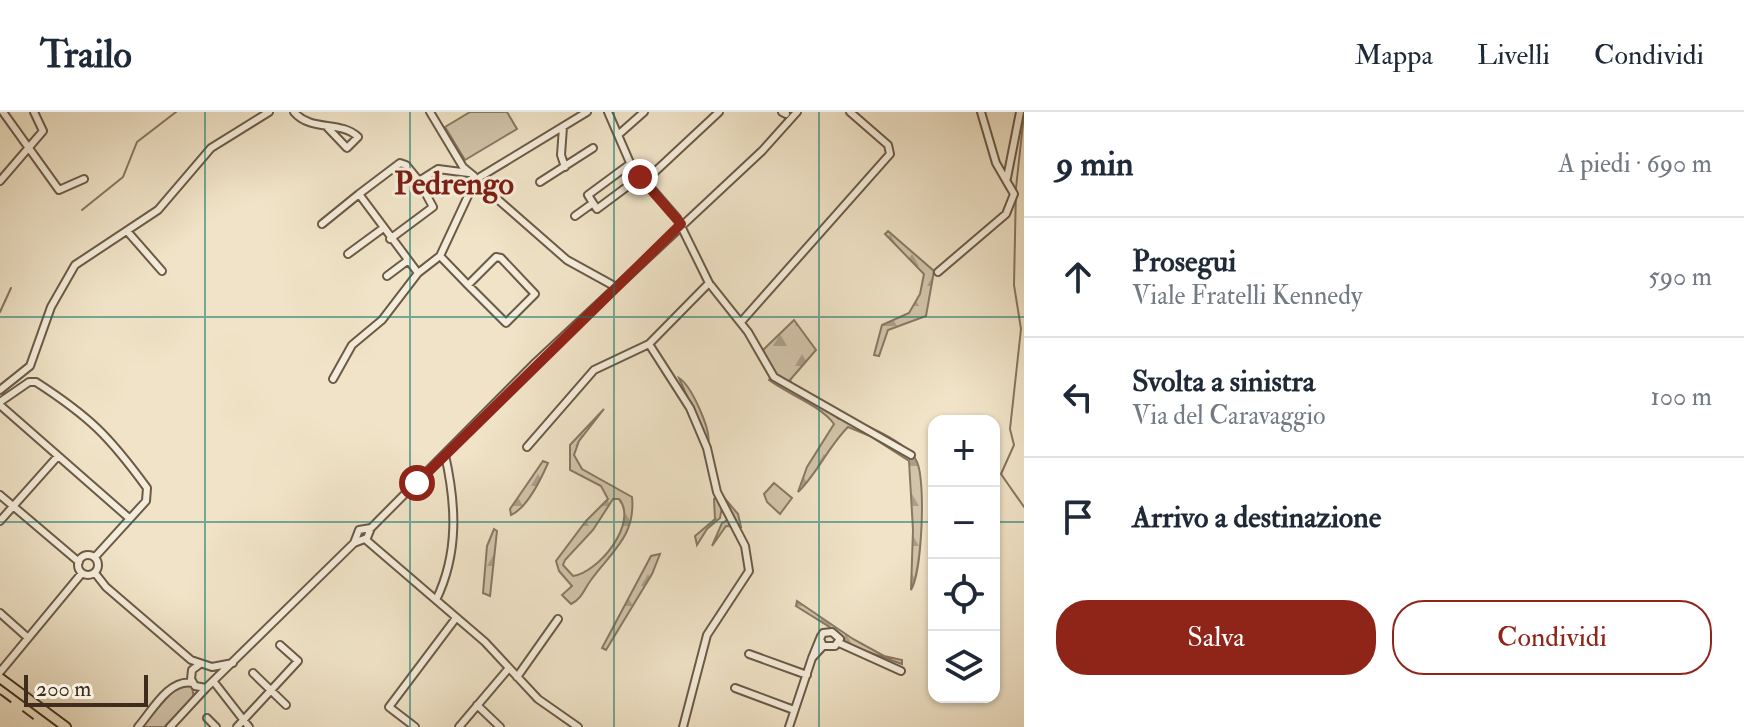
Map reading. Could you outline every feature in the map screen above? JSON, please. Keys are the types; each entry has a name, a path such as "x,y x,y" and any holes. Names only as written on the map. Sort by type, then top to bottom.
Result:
{"main road":[{"path":"1,674 66,727"}],"street":[{"path":"3,112 59,190 84,179"},
{"path":"0,181 43,131 34,112"},
{"path":"0,390 26,372 35,358 51,307 71,270 163,206 211,148 269,112"},
{"path":"294,112 302,122 327,127 353,133 358,137 347,148 327,127"},
{"path":"442,112 431,114 475,178 567,260 616,287"},
{"path":"333,379 352,345 382,320 418,273 440,256 475,178 587,112"},
{"path":"608,112 630,164 681,224 709,283 741,322 774,377 911,455"},
{"path":"618,135 644,112"},
{"path":"630,164 588,195 597,209 642,179 719,112"},
{"path":"170,727 607,295 762,151 797,112"},
{"path":"741,322 890,154 888,145 850,112"},
{"path":"938,272 1006,214 1014,194 996,163 981,112"},
{"path":"1007,178 1020,112"},
{"path":"563,127 561,155 565,167"},
{"path":"540,182 593,148"},
{"path":"322,224 402,163 419,181 433,207 390,239"},
{"path":"419,181 438,169 475,178"},
{"path":"359,194 382,229 418,273"},
{"path":"575,216 593,203"},
{"path":"348,254 382,229"},
{"path":"127,231 162,271"},
{"path":"440,256 468,285 506,323 535,294 501,258 496,257 468,285"},
{"path":"387,276 407,261"},
{"path":"603,279 627,276"},
{"path":"603,279 607,295"},
{"path":"527,447 594,370 649,344 709,283"},
{"path":"649,344 690,408 707,448 717,492 745,546 750,563 749,571 707,635 683,727"},
{"path":"95,557 146,501 148,492 108,436 78,410 36,382 29,382 0,404 129,518"},
{"path":"445,455 446,476"},
{"path":"0,521 58,456"},
{"path":"436,600 448,576 454,495 439,462"},
{"path":"0,495 79,562 82,573"},
{"path":"365,535 509,668 538,699 578,727"},
{"path":"79,562 86,555 95,557 99,564 95,573"},
{"path":"1,674 27,637 82,573 95,573"},
{"path":"95,573 106,587 186,657 212,667 237,662"},
{"path":"0,613 27,637"},
{"path":"415,727 389,707 456,618"},
{"path":"517,677 558,619"},
{"path":"789,727 821,636 832,632 840,639 839,643"},
{"path":"821,636 823,646"},
{"path":"823,646 839,643 901,671"},
{"path":"237,727 298,661 280,645"},
{"path":"812,658 823,646"},
{"path":"749,654 807,675"},
{"path":"186,657 194,685 192,705"},
{"path":"138,727 173,686 200,664"},
{"path":"212,667 220,693 249,727"},
{"path":"459,727 509,668"},
{"path":"253,673 286,705"},
{"path":"173,686 183,682 220,693"},
{"path":"735,688 794,710"},
{"path":"477,705 500,727"},
{"path":"207,718 216,727"}],"green space":[{"path":"470,112 507,112 517,129 465,160 445,127"},
{"path":"888,231 934,271 926,316 888,330 879,356 874,355 882,325 909,313 920,294 924,274 885,234"},
{"path":"794,320 816,350 790,380 792,384 839,419 858,423 894,440 917,462 922,526 918,565 911,590 913,530 909,461 870,436 848,427 798,492 807,467 834,424 821,411 769,380 773,373 763,350"},
{"path":"679,378 700,409 708,444"},
{"path":"604,409 579,441 574,455 582,469 632,497 626,533 580,597 571,604 562,595 572,586 559,571 556,561 586,521 608,499 601,486 570,470 570,445","holes":["613,499 619,499 624,509 620,533 604,557 583,573 573,576 563,565 565,560 593,530"]},
{"path":"543,461 548,463 533,492 523,506 511,515 510,509"},
{"path":"774,483 792,498 780,514 767,502 764,494"},
{"path":"721,494 738,514 741,527 726,526 712,546 722,523 732,518 722,507 720,518 707,529 697,545 695,536 715,519 714,499"},
{"path":"494,529 497,531 490,596 483,593 487,546"},
{"path":"660,554 652,574 606,650 602,648 651,556"},
{"path":"797,601 853,639 884,656 902,660 902,664 843,643 839,633 796,606"},
{"path":"178,685 192,686 194,699 164,727 141,727"}],"waterway":[{"path":"82,210 123,177 137,142 176,112"},
{"path":"1024,114 1016,188 1014,285 1021,329 1010,429 1014,445 1001,474 1024,507"},
{"path":"0,312 11,288"}],"railway":[{"path":"0,694 44,727"}],"district":[{"name":"Pedrengo","path":"454,183"}],"route":[{"path":"417,483 533,365 681,224 640,177"}]}
